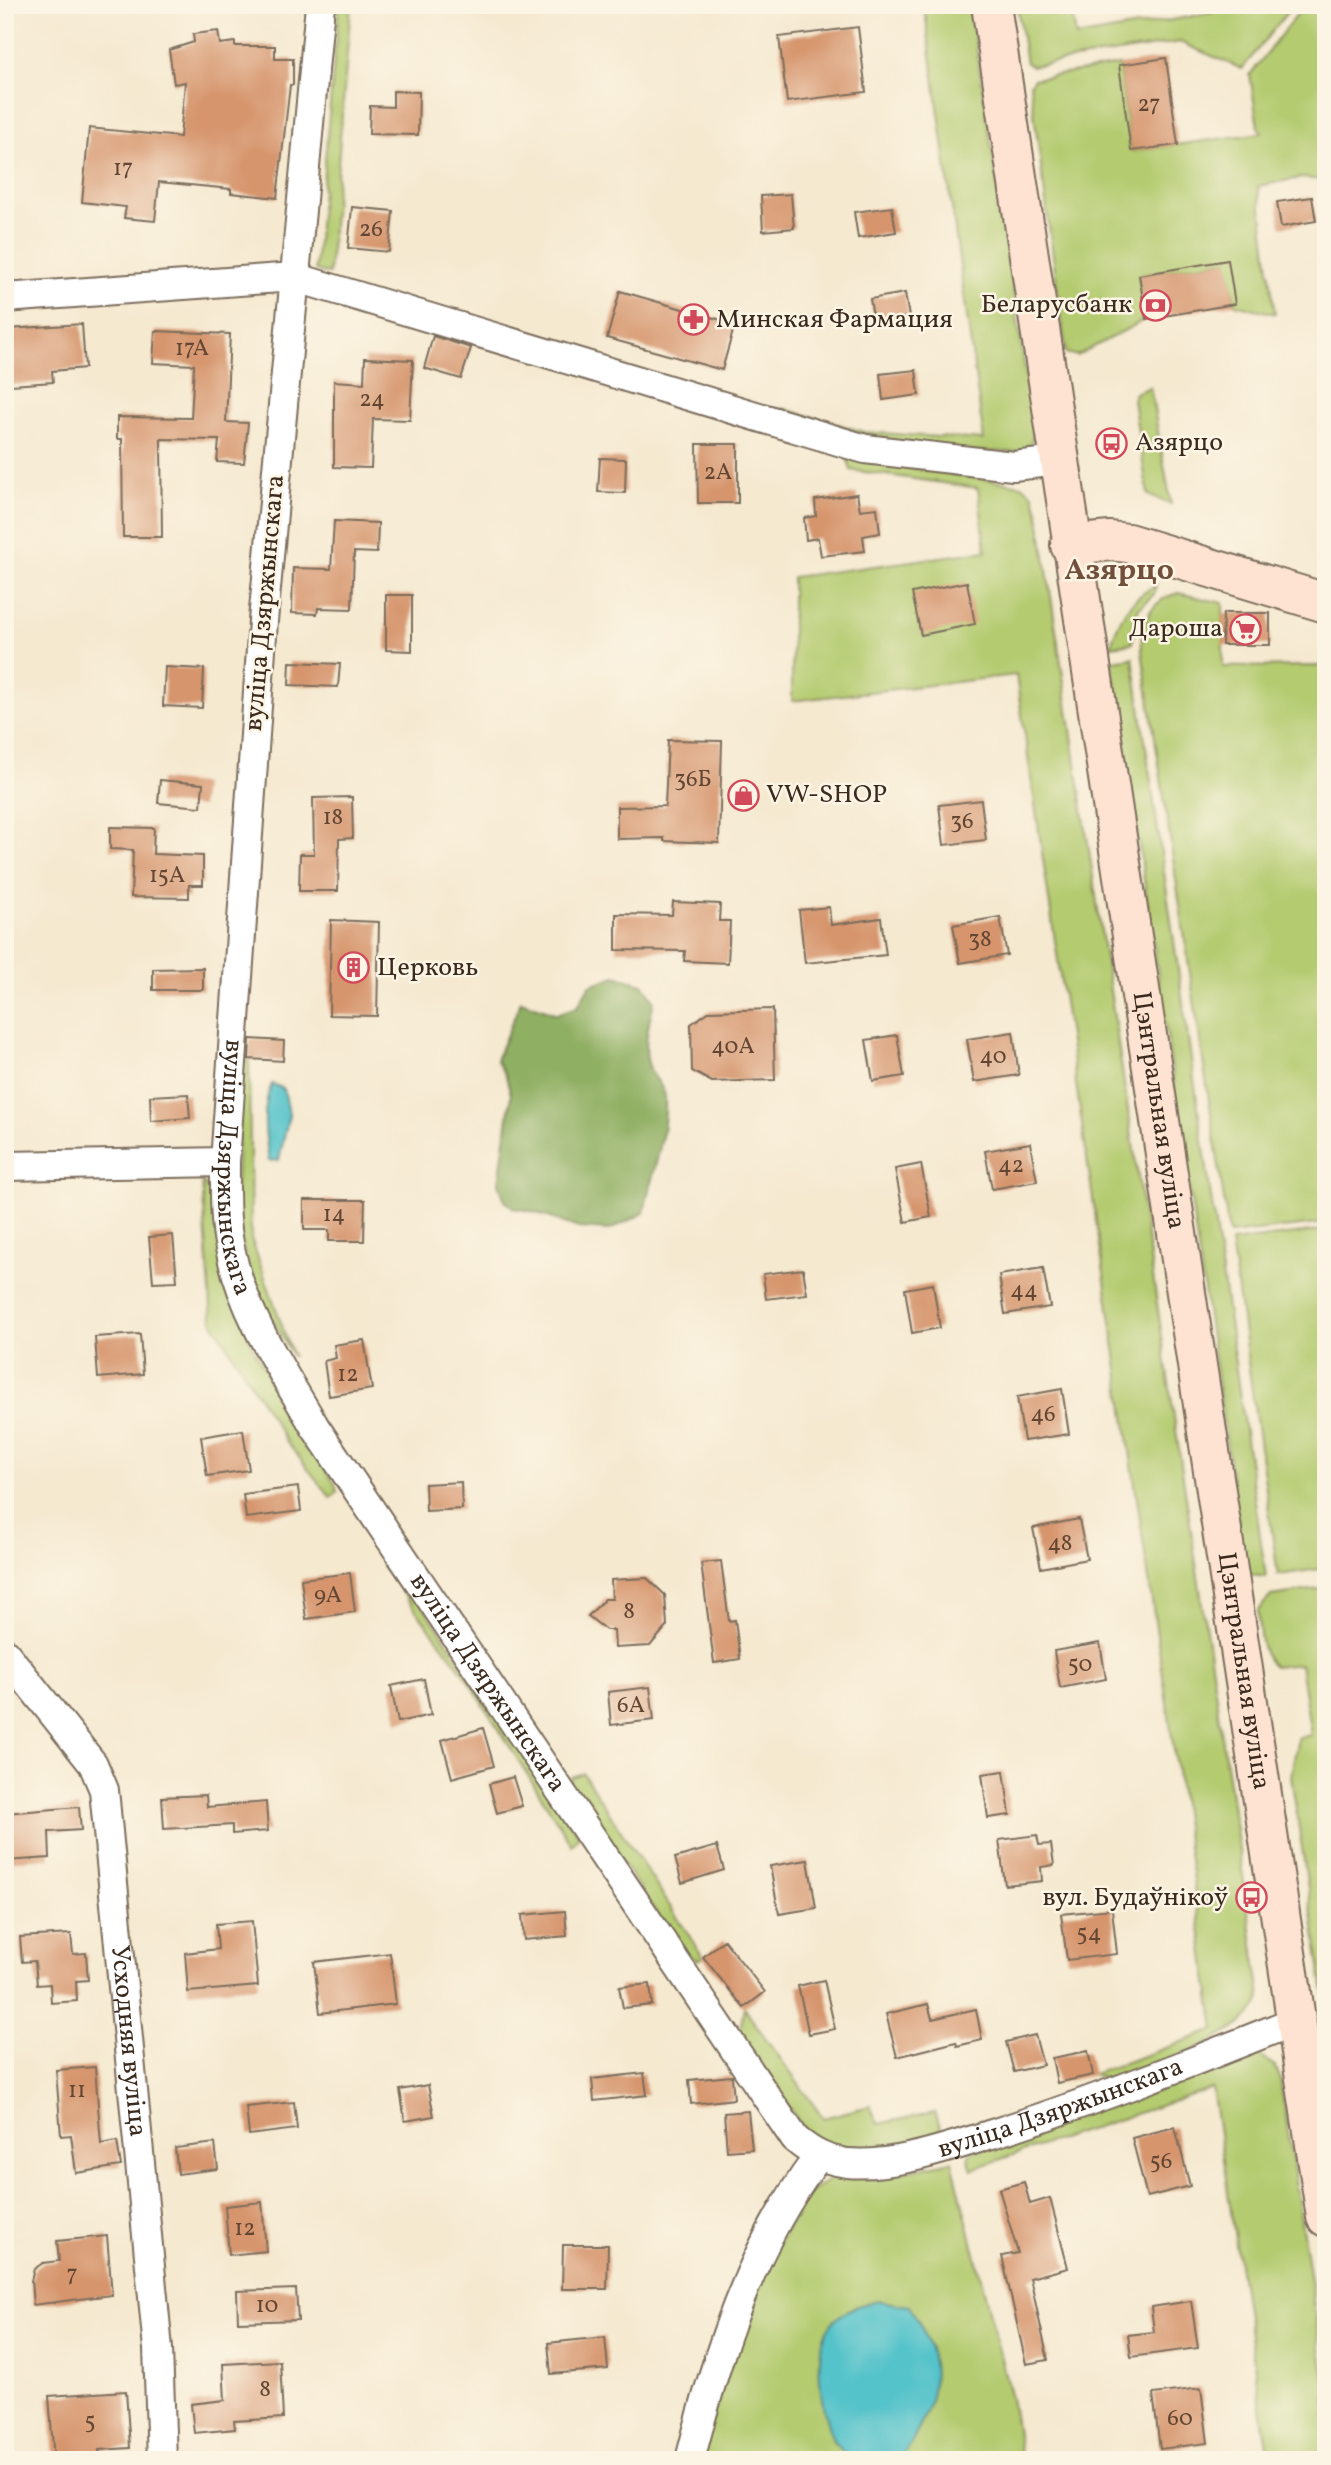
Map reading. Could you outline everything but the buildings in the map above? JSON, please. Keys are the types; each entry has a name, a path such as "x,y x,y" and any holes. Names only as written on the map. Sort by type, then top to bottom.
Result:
{"main road":[{"name":"Цэнтральная вуліца","path":"990,5 1326,2217"},
{"path":"1070,545 1110,541 1128,543 1326,603"}],"street":[{"name":"вуліца Дзяржынскага","path":"320,5 263,621 225,1162 225,1213 238,1281 251,1317 315,1427 795,2139 818,2157 848,2163 882,2162 958,2145 1082,2106 1295,2021"},
{"path":"5,298 294,277 865,449 1013,466 1059,461"},
{"path":"5,1166 225,1162"},
{"name":"Усходняя вуліца","path":"5,1653 93,1764 104,1790 158,2349 162,2460"},
{"path":"690,2460 704,2403 747,2280 773,2223 818,2157"}],"green space":[{"path":"339,5 351,5 329,274 315,270"},
{"path":"924,5 970,5 1034,429 1030,444 1018,452 956,451 800,423 782,408 864,432 984,440"},
{"path":"1017,5 1071,5 1076,37 1211,13 1216,5 1293,5 1242,69 1180,42 1032,66 1026,63"},
{"path":"1304,5 1326,5 1326,180 1300,178 1258,186 1275,314 1235,304 1227,260 1139,275 1146,319 1077,356 1066,353 1030,84 1034,79 1119,65 1131,151 1262,133 1258,127 1250,75"},
{"path":"1150,387 1171,504 1148,495 1133,400 1135,393"},
{"path":"847,458 1022,485 1033,494 1038,510 1261,1997 1253,2012 1219,2038 1109,2081 1093,2074 1215,2030 1016,675 792,701 792,577 986,551 978,488 851,470"},
{"path":"1156,585 1154,594 1138,609 1132,643 1111,646 1126,610 1139,596"},
{"path":"1178,593 1223,603 1223,667 1321,666 1326,670 1326,1223 1229,1234 1142,651 1143,631 1148,614 1160,602"},
{"path":"1133,658 1266,1577 1252,1575 1244,1563 1112,661"},
{"path":"616,976 643,984 654,1000 646,1052 650,1069 665,1093 664,1127 644,1213 610,1230 578,1228 535,1212 514,1208 505,1201 499,1183 511,1095 506,1076 496,1060 521,1001 557,1014 577,1007 590,985"},
{"path":"241,1060 249,1060 251,1238 293,1357 250,1278 235,1211"},
{"path":"202,1182 212,1192 250,1342 297,1427 335,1484 337,1492 331,1498 286,1441 212,1321"},
{"path":"1326,1230 1326,1568 1278,1575 1231,1242"},
{"path":"383,1567 393,1569 404,1578 579,1836 572,1845 462,1671"},
{"path":"1326,1588 1326,2006 1291,1776 1298,1738 1311,1735 1300,1664 1274,1667 1269,1661 1261,1641 1258,1610 1271,1596"},
{"path":"583,1773 703,1957 698,1960 685,1955 569,1784 571,1777"},
{"path":"744,2008 823,2118 870,2106 878,2124 935,2112 941,2130 939,2137 882,2150 827,2145 806,2132 747,2045 740,2030"},
{"path":"1256,2054 1275,2066 1280,2078 1326,2388 1326,2460 1269,2460 1212,2088 972,2169 968,2158 971,2152 1245,2055"},
{"path":"952,2161 1012,2403 1020,2453 985,2460 886,2460 895,2458 834,2442 851,2460 699,2460 755,2286 806,2195 832,2178 901,2172"}],"water":[{"path":"272,1084 284,1089 289,1114 279,1160 269,1161 265,1112"},
{"path":"879,2301 909,2306 919,2322 931,2354 933,2384 924,2417 906,2451 890,2460 851,2460 834,2443 825,2412 820,2378 822,2345 827,2331 845,2312"}],"place":[{"name":"Беларусбанк","path":"1155,305"},
{"name":"Минская Фармация","path":"693,320"},
{"name":"Азярцо","path":"1112,443"},
{"name":"Дароша","path":"1246,629"},
{"name":"VW-SHOP","path":"743,795"},
{"name":"Церковь","path":"354,968"},
{"name":"вул. Будаўнікоў","path":"1251,1898"}],"district":[{"name":"Азярцо","path":"1119,571"}]}
